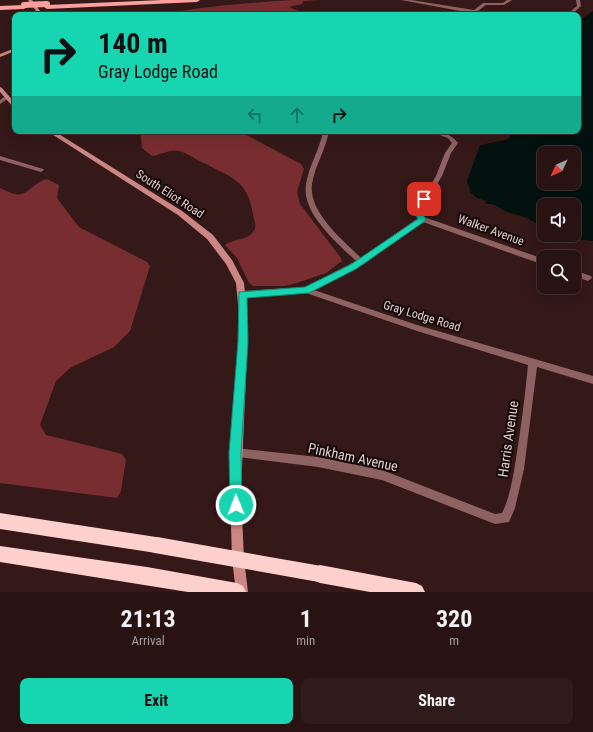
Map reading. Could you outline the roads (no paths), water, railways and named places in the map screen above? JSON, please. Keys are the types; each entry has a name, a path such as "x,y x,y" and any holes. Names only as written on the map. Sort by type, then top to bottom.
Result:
{"highway":[{"path":"0,521 156,544 416,592"},
{"path":"0,554 146,576 237,592"}],"main road":[{"path":"30,0 39,12"},
{"path":"0,7 152,0"},
{"path":"47,5 197,0"},
{"path":"0,56 12,50"},
{"path":"0,89 12,103"},
{"name":"South Eliot Road","path":"55,134 180,213 200,228 220,249 240,283 242,294 243,342 235,453 237,531 242,592"}],"street":[{"path":"403,0 468,12"},
{"path":"474,12 485,4 504,4 510,0"},
{"path":"572,12 579,6 578,0"},
{"path":"0,102 6,98"},
{"path":"325,134 309,183 309,200 314,211 361,262"},
{"path":"306,290 361,262 422,219 418,213 420,208 439,176 448,153 455,143 454,140 439,134"},
{"path":"0,158 41,170"},
{"name":"Walker Avenue","path":"422,219 537,260"},
{"path":"581,276 588,278"},
{"name":"Gray Lodge Road","path":"242,294 306,290 417,328 593,380"},
{"name":"Harris Avenue","path":"506,518 512,504 521,456 532,362"},
{"name":"Pinkham Avenue","path":"235,453 318,462 382,475 495,519 506,518"}]}
